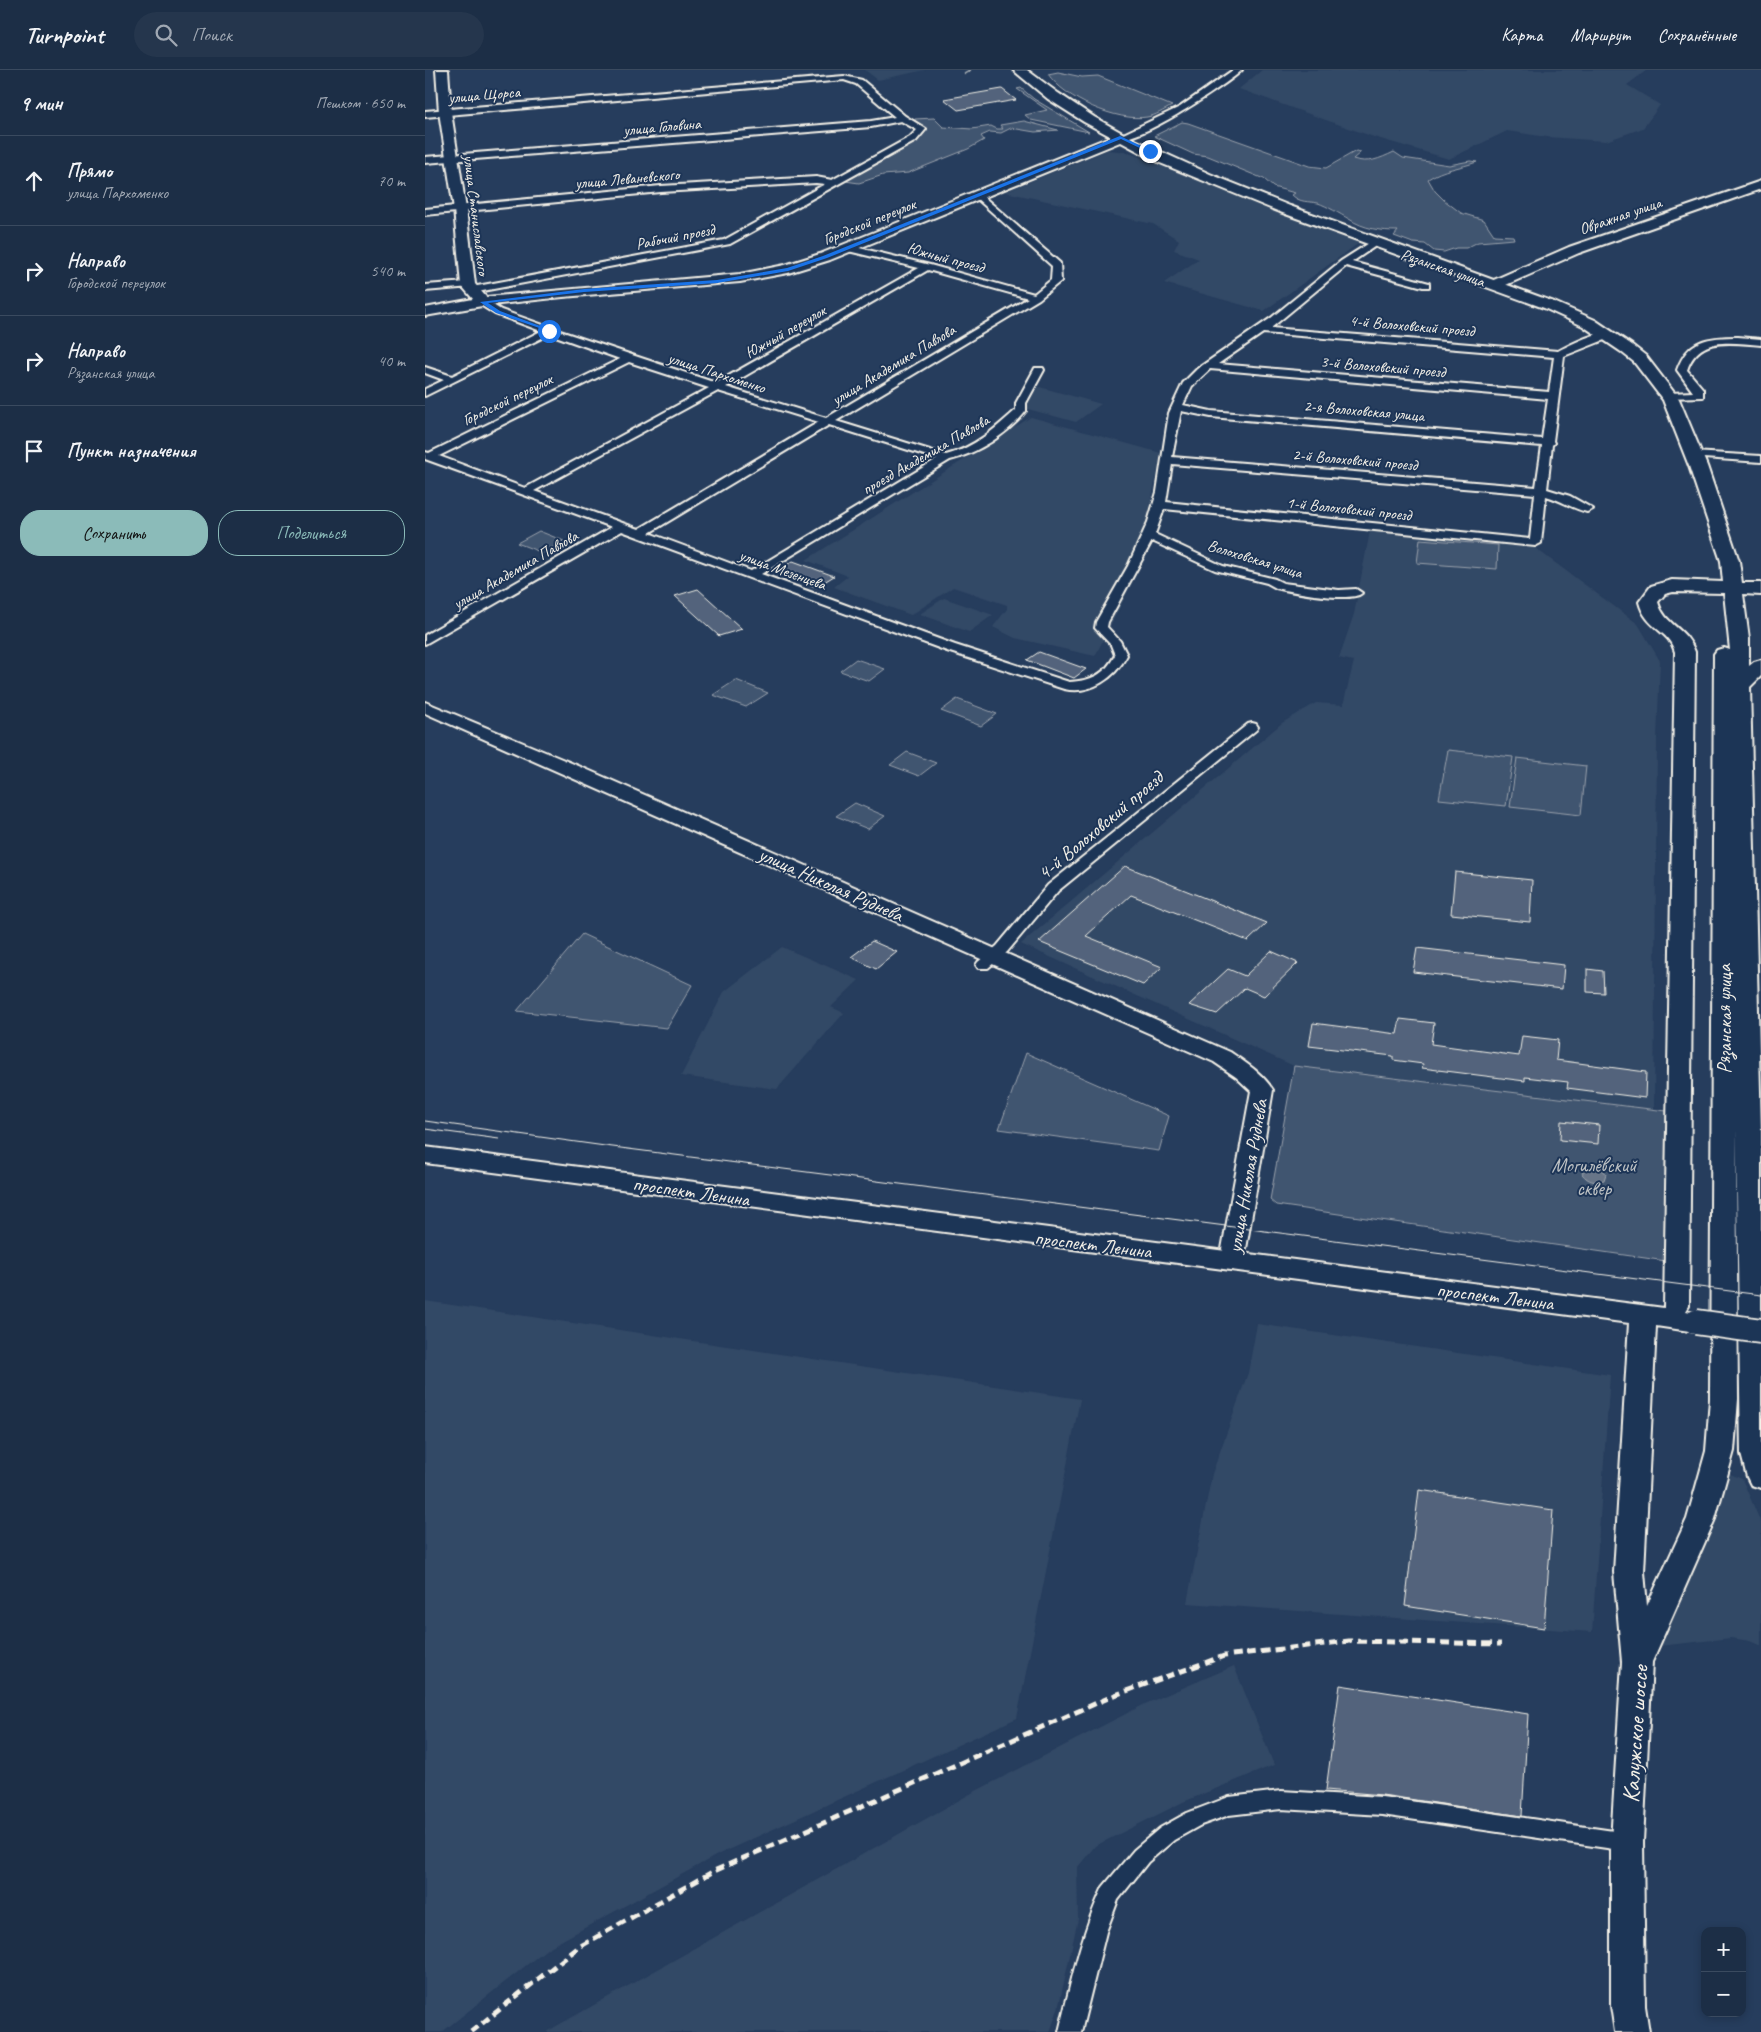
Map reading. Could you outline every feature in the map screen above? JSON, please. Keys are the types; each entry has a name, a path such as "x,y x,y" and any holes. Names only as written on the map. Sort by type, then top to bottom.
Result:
{"main road":[{"name":"Рязанская улица","path":"1019,70 1038,86 1082,115 1121,137 1212,180 1374,243 1570,313 1608,335 1640,359 1669,396 1693,455 1729,561 1739,639 1755,1454 1761,1477"},
{"path":"1761,589 1672,586 1658,590 1648,602 1649,610 1655,619 1681,641 1685,652 1689,1312 1761,1316"},
{"name":"Рязанская улица","path":"1721,1451 1725,1399 1724,638 1733,588"},
{"path":"1741,684 1761,666"},
{"name":"проспект Ленина","path":"425,1142 1233,1255 1643,1316 1689,1312"},
{"name":"проспект Ленина","path":"425,1156 1689,1312 1761,1331"},
{"path":"1637,1662 1629,1572 1643,1316"},
{"name":"Калужское шоссе","path":"1632,2032 1628,2006 1627,1842 1637,1662 1701,1519 1721,1451"}],"street":[{"name":"улица Станиславского","path":"425,312 482,302 470,287 445,112 442,70"},
{"name":"Городской переулок","path":"482,302 584,291 741,278 788,269 847,248 1155,124 1183,109 1238,70"},
{"name":"улица Щорса","path":"425,114 844,78 859,82 868,88 902,118"},
{"name":"улица Головина","path":"425,160 851,125 902,118"},
{"name":"Рабочий проезд","path":"470,287 727,242 913,139 922,129 902,118"},
{"name":"улица Леваневского","path":"425,212 661,189 816,180 831,183"},
{"name":"Овражная улица","path":"1494,285 1573,250 1761,185"},
{"name":"улица Академика Павлова","path":"639,534 1036,297 1056,281 1057,265 978,194"},
{"path":"1149,535 1159,505 1177,407 1188,384 1209,366 1261,330 1353,256 1374,243"},
{"name":"Южный проезд","path":"847,248 927,267 1036,297"},
{"path":"1345,263 1426,285"},
{"name":"Южный переулок","path":"525,492 716,388 927,267"},
{"path":"425,288 470,287"},
{"name":"улица Пархоменко","path":"482,302 498,312 549,331 716,388 946,458"},
{"name":"4-й Волоховский проезд","path":"1261,330 1559,354"},
{"path":"425,393 549,331"},
{"path":"1541,491 1549,443 1559,354 1608,335"},
{"path":"1669,396 1699,395 1698,389 1682,370 1684,360 1701,343 1727,339 1761,342"},
{"name":"Городской переулок","path":"427,456 627,358"},
{"name":"3-й Волоховский проезд","path":"1209,366 1554,396"},
{"path":"425,370 452,380"},
{"name":"проезд Академика Павлова","path":"752,575 946,458 958,456 996,434 1021,411 1021,403 1039,370"},
{"name":"2-я Волоховская улица","path":"1177,407 1211,414 1549,443"},
{"path":"1693,455 1761,459"},
{"name":"улица Мезенцева","path":"427,456 951,648 1068,686 1084,686 1098,681 1115,669 1121,655 1116,644 1101,628 1102,622 1132,573 1149,535"},
{"name":"2-й Волоховский проезд","path":"1166,460 1541,491 1566,498 1587,509"},
{"name":"1-й Волоховский проезд","path":"1159,505 1535,543 1541,491"},
{"name":"улица Академика Павлова","path":"425,640 621,527"},
{"name":"Волоховская улица","path":"1149,535 1219,568 1271,581 1281,586 1339,594 1356,592"},
{"name":"улица Николая Руднева","path":"425,707 988,960"},
{"name":"улица Николая Руднева","path":"425,719 988,960 1213,1053 1231,1069 1252,1077 1262,1090 1233,1255"},
{"name":"4-й Волоховский проезд","path":"988,960 1002,949 1053,888 1253,727"},
{"path":"1070,2032 1095,1932 1110,1894 1141,1856 1167,1834 1194,1819 1229,1806 1281,1800 1382,1806 1627,1842"}],"shaded area":[{"path":"865,70 925,70 878,80"},
{"path":"1262,70 1647,70 1627,85 1660,105 1643,128 1606,141 1547,137 1507,131 1449,159 1374,137 1239,89"},
{"path":"1108,150 1127,152 1359,243 1264,311 1164,283 1199,259 1174,250 1179,240 1153,224 1005,192"},
{"path":"1036,386 1101,404 1076,422 1028,409 1026,404"},
{"path":"1031,417 1161,453 1136,575 1095,656 1015,638 993,627 1007,609 1007,605 953,587 911,615 834,587 848,576 806,560"},
{"path":"1370,531 1535,548 1638,624 1660,661 1657,739 1654,1109 1294,1066 1021,944 1282,723 1316,703 1343,705 1354,661 1339,658 1354,614"},
{"path":"944,598 993,615 969,632 920,614"},
{"path":"782,947 859,980 831,1007 844,1013 777,1089 681,1076 724,992"},
{"path":"1593,1166 1602,1169 1606,1174 1604,1180 1592,1181 1582,1174 1585,1168"},
{"path":"425,1301 1080,1399 1017,1718 719,1854 548,1948 442,2032 425,2032"},
{"path":"1257,1324 1610,1375 1592,1632 1187,1603 1212,1474 1248,1373"},
{"path":"1728,1473 1742,1479 1761,1523 1761,1646 1750,1641 1731,1638 1659,1646 1714,1522"},
{"path":"1234,1666 1274,1765 1183,1802 1095,1846 1077,1868 1078,1919 1058,2009 1050,2032 546,2032 972,1793 1145,1704"}],"green space":[{"path":"1058,72 1082,77 1098,76 1172,106 1147,117 1135,118 1107,112 1093,107 1066,92 1048,74"},
{"path":"1021,88 1034,99 1089,132 1031,120 1025,115 1047,110 1017,89"},
{"path":"934,118 943,127 972,129 991,126 1003,129 1000,125 1024,121 1058,130 1035,132 1011,128 1001,133 990,132 981,136 984,140 968,149 908,173 883,175 859,183 838,180 913,139 915,119"},
{"path":"1182,122 1309,166 1326,168 1356,151 1361,152 1353,159 1364,161 1378,159 1394,152 1403,158 1449,165 1470,161 1477,162 1446,171 1428,179 1435,191 1461,213 1484,220 1494,235 1513,236 1514,239 1478,242 1466,248 1456,248 1444,252 1434,251 1425,244 1413,243 1394,236 1398,231 1379,230 1361,225 1322,204 1298,199 1292,195 1295,193 1273,187 1264,179 1208,156 1193,154 1154,136"},
{"path":"539,531 564,541 543,553 517,543"},
{"path":"1420,539 1498,545 1497,569 1417,563"},
{"path":"856,659 885,669 869,681 840,671"},
{"path":"736,680 768,693 746,707 713,695"},
{"path":"957,699 997,714 981,726 941,711"},
{"path":"1448,750 1513,757 1506,806 1439,799"},
{"path":"907,752 936,763 919,776 890,765"},
{"path":"1517,758 1586,766 1581,815 1510,807"},
{"path":"855,803 885,816 868,829 836,816"},
{"path":"582,934 692,985 667,1028 517,1011"},
{"path":"1026,1053 1169,1116 1159,1151 999,1129"},
{"name":"Могилёвский сквер","path":"1294,1066 1675,1112 1673,1262 1276,1205 1270,1200"}],"building":[{"path":"1002,89 1016,100 958,110 944,99"},
{"path":"793,561 834,576 816,587 775,572"},
{"path":"698,589 742,629 719,636 675,596"},
{"path":"1039,652 1086,669 1074,678 1027,660"},
{"path":"1125,866 1267,923 1248,941 1131,895 1086,936 1162,967 1143,985 1039,942"},
{"path":"1455,872 1532,880 1530,922 1451,914"},
{"path":"872,941 897,952 876,969 851,957"},
{"path":"1417,948 1564,965 1562,989 1413,972"},
{"path":"1271,951 1298,963 1264,996 1245,988 1217,1014 1189,1005 1228,969 1245,976"},
{"path":"1587,969 1603,971 1604,993 1587,992"},
{"path":"1400,1019 1434,1023 1431,1044 1519,1056 1522,1036 1558,1040 1556,1060 1646,1072 1645,1098 1567,1088 1568,1082 1525,1077 1525,1081 1422,1068 1423,1064 1393,1060 1393,1056 1309,1046 1313,1023 1397,1034"},
{"path":"1561,1121 1599,1125 1598,1144 1560,1140"},
{"path":"1419,1490 1553,1510 1544,1628 1405,1606"},
{"path":"1340,1685 1528,1714 1522,1816 1382,1795 1326,1790"}],"waterway":[{"path":"965,73 970,70"}],"tram line":[{"path":"425,1121 605,1146 1761,1295"},
{"path":"425,1129 499,1139"}],"railway":[{"path":"471,2032 579,1947 714,1871 1115,1695 1224,1656 1349,1641 1501,1644"}],"route":[{"path":"549,331 498,312 482,302 758,276 825,257 1121,137 1150,151"}]}
